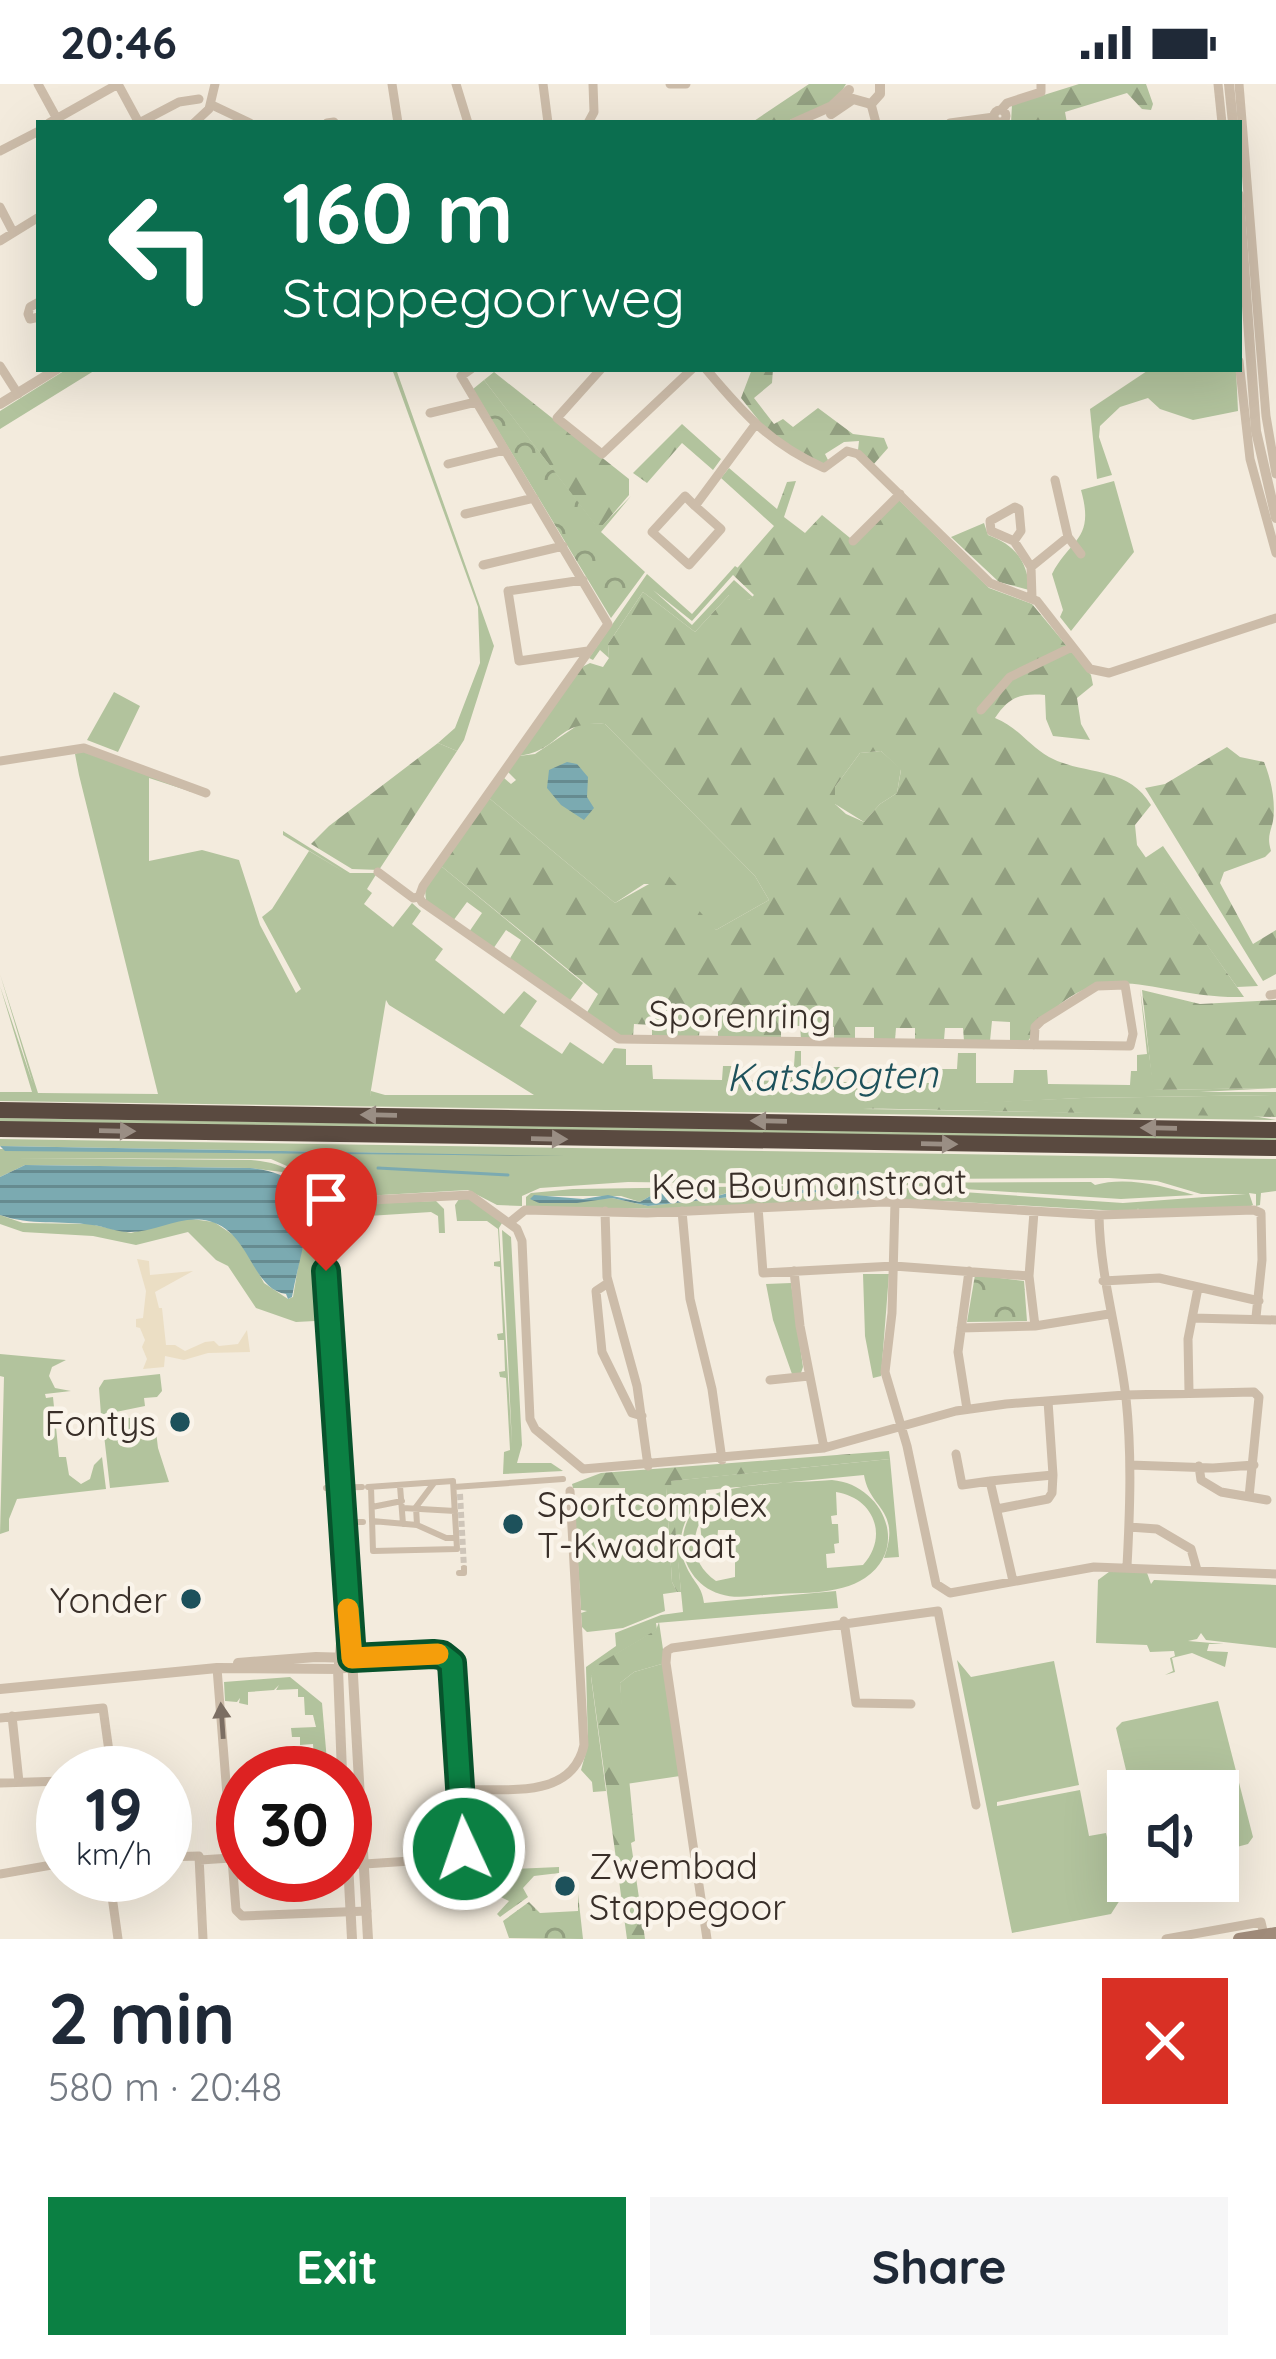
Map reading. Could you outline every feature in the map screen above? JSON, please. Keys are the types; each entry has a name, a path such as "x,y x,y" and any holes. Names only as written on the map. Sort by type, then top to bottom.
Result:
{"highway":[{"path":"0,1110 1276,1130"},
{"path":"0,1129 1276,1148"}],"main road":[{"path":"1239,1939 1267,1930"}],"street":[{"path":"38,84 53,120 118,84 137,120"},
{"path":"197,120 212,105 215,84"},
{"path":"392,84 398,120"},
{"path":"456,84 468,120"},
{"path":"543,84 548,120"},
{"path":"590,120 594,112 593,84"},
{"path":"670,84 686,84"},
{"path":"966,120 997,114 1007,104 1041,92 1041,84"},
{"path":"1219,84 1222,120"},
{"path":"1229,84 1233,120"},
{"path":"1240,84 1265,416 1276,471"},
{"path":"851,91 863,105 871,104 884,86"},
{"path":"801,120 851,91"},
{"path":"817,120 851,91"},
{"path":"145,120 178,102 199,99"},
{"path":"871,104 875,120"},
{"path":"212,105 244,120"},
{"path":"0,151 36,135"},
{"path":"0,207 14,232"},
{"path":"0,241 36,219"},
{"path":"1242,237 1256,431 1276,518"},
{"path":"0,366 17,394"},
{"path":"0,404 52,372"},
{"path":"419,897 608,624 461,376 467,372"},
{"path":"598,372 557,418 602,454 689,372"},
{"path":"709,372 755,425 794,452 824,468 853,451 990,583 1032,598 1090,669 1109,673 1276,618"},
{"path":"1240,372 1250,459 1276,553"},
{"path":"430,413 476,402"},
{"path":"695,506 755,425"},
{"path":"448,464 505,450"},
{"path":"1054,480 1068,537 1082,554"},
{"path":"853,541 900,494"},
{"path":"685,496 695,506 722,529 689,565 652,532 685,496"},
{"path":"466,514 534,498"},
{"path":"1030,567 1068,537"},
{"path":"1014,541 1030,567 1032,598"},
{"path":"483,566 563,546"},
{"path":"584,580 508,591 519,661 589,651"},
{"path":"981,710 1010,677 1072,647"},
{"path":"0,760 90,749 206,793"},
{"name":"Sporenring","path":"378,872 619,1040 1034,1045 1131,1046 1125,985 1097,986 1054,1012 1037,1024 1034,1045"},
{"path":"353,1746 333,1488 323,1218 325,1207 336,1201 464,1194 517,1229 522,1241 530,1419 535,1430 583,1469 824,1448 967,1409 1125,1394 1258,1394 1249,1497"},
{"path":"895,1202 885,1372 936,1584 950,1593 1127,1565 1276,1574"},
{"name":"Kea Boumanstraat","path":"508,1223 525,1210 682,1211 895,1202 1099,1215 1260,1211 1259,1301"},
{"path":"758,1207 763,1273 894,1266 1029,1276"},
{"path":"605,1211 608,1283 642,1416 648,1466"},
{"path":"682,1211 690,1299 712,1389 722,1460"},
{"path":"1034,1212 1029,1276 1035,1326"},
{"path":"1099,1215 1103,1281 1125,1394 1130,1465 1127,1565"},
{"path":"967,1409 958,1362 968,1270"},
{"path":"794,1271 824,1448"},
{"path":"1103,1281 1159,1278 1259,1301 1256,1317"},
{"path":"608,1283 596,1291 602,1352 632,1413 642,1416"},
{"path":"1189,1392 1188,1339 1198,1288"},
{"path":"962,1328 1035,1326 1109,1314"},
{"path":"1192,1318 1276,1320"},
{"path":"770,1380 809,1376"},
{"path":"997,1509 1048,1499 1052,1493 1048,1401"},
{"path":"956,1454 962,1485 1053,1475"},
{"path":"1130,1465 1254,1465"},
{"path":"1199,1466 1199,1477 1221,1492 1267,1500"},
{"path":"458,1489 563,1479"},
{"path":"333,1488 453,1481 458,1489 457,1550 374,1551 367,1487"},
{"path":"991,1481 1013,1581"},
{"path":"417,1526 416,1507 434,1483"},
{"path":"400,1485 403,1524"},
{"path":"461,1790 552,1785 572,1774 581,1760 584,1745 570,1491"},
{"path":"372,1508 402,1504 455,1511"},
{"path":"353,1559 351,1522 417,1526 456,1538"},
{"path":"1129,1527 1157,1529 1191,1549 1197,1570"},
{"path":"707,1939 667,1651 933,1609 941,1615 976,1805"},
{"path":"844,1622 856,1703 911,1704"},
{"path":"0,1689 217,1668 441,1662 454,1671 463,1856 372,1863"},
{"path":"343,1746 345,1664"},
{"path":"217,1668 223,1746"},
{"path":"0,1718 103,1708 110,1746"},
{"path":"13,1717 19,1783"},
{"path":"0,1784 36,1782"},
{"path":"192,1854 200,1860 203,1939"},
{"path":"200,1860 216,1859"},
{"path":"0,1874 36,1868"},
{"path":"113,1902 118,1939"},
{"path":"235,1902 242,1916 367,1911"},
{"path":"351,1902 352,1939"},
{"path":"366,1902 368,1939"},
{"path":"1166,1939 1267,1930"}],"green space":[{"path":"809,84 846,84 817,111 792,120 755,120"},
{"path":"1079,84 1146,84 1153,104 1151,110 1142,109 1127,93 1065,112 1066,120 1011,120 1012,105"},
{"path":"62,372 92,372 0,429 0,411"},
{"path":"393,372 397,372 494,646 457,751 438,743 455,728 480,663 478,607"},
{"path":"494,372 629,479 629,495 599,530 484,380"},
{"path":"751,372 773,372 772,383 754,398 774,424 783,419 793,427 818,408 853,434 884,438 888,448 873,465 858,450 859,441 844,442 825,454 824,464 772,437 741,398"},
{"path":"1146,372 1236,372 1238,411 1193,420 1160,409 1148,398 1120,407 1100,426 1112,475 1097,479 1090,409"},
{"path":"484,380 599,529 631,496 601,532 645,572 611,618 473,389"},
{"path":"682,424 721,459 713,470 682,443 647,483 633,473"},
{"path":"729,468 777,509 787,482 796,481 784,517 805,533 822,515 855,542 898,499 989,588 1032,604 1091,675 1093,685 1077,698 1081,724 1090,740 1053,736 1046,719 1045,695 1016,698 995,718 1049,757 1117,777 1141,792 1151,805 1135,825 1137,845 1244,997 1126,983 1101,985 1077,993 1052,1011 1028,1041 1010,1041 1010,1022 992,1021 990,1041 964,1041 963,1028 945,1028 944,1040 915,1040 915,1028 896,1028 895,1040 874,1039 874,1027 855,1027 855,1039 834,1039 834,1027 815,1027 814,1039 801,1039 800,1026 781,1026 781,1038 718,1038 718,1026 700,1025 699,1037 652,1037 652,1025 634,1024 633,1037 622,1037 586,1014 598,994 441,866 489,798 615,903 667,874 716,930 769,900 755,876 605,724 576,727 544,748 519,756 582,667 590,663 603,667 609,658 608,644 643,592 695,632 729,595 735,592 749,600 754,595 732,574 774,526 721,478","holes":["881,751 901,770 897,793 864,822 835,804 835,787 860,753"]},
{"path":"1114,481 1134,552 1071,631 1060,617 1063,610 1052,574 1083,529 1081,490"},
{"path":"984,523 988,535 1018,555 1029,590 999,582 951,537"},
{"path":"735,566 733,575 692,621 653,590 692,625 734,580 753,597 749,600 729,595 695,632 643,592 608,644 609,658 600,650 593,660 589,658 647,574 692,614"},
{"path":"114,692 140,706 118,752 87,740"},
{"path":"581,723 605,724 755,876 769,900 716,930 653,884 644,884 615,903 489,798 504,778 511,784 516,780 508,772 519,756 535,754"},
{"path":"438,743 457,751 379,870 352,869 311,844 329,826"},
{"path":"1227,747 1240,757 1264,762 1272,791 1271,851 1224,872 1220,883 1253,944 1276,930 1276,974 1263,981 1145,788 1165,784"},
{"path":"82,751 192,792 149,778 149,861 202,850 239,860 260,925 296,993 301,989 262,917 309,851 346,873 283,831 350,873 377,873 364,904 393,927 412,903 421,911 412,924 443,949 435,960 504,1014 524,991 537,1001 520,1026 562,1054 570,1042 603,1064 614,1048 626,1049 626,1065 652,1065 653,1079 722,1080 723,1066 743,1066 744,1080 780,1081 781,1066 794,1066 795,1051 801,1051 801,1067 840,1067 841,1082 930,1083 931,1069 957,1069 958,1053 976,1053 976,1083 1013,1083 1014,1070 1047,1070 1048,1084 1130,1085 1131,1071 1137,1071 1137,1055 1147,1054 1140,988 1154,1090 1276,1088 1200,1092 1276,1095 1081,1098 863,1109 1247,1115 1276,1120 0,1101 0,1092 32,1092 0,986 33,1084 0,974 38,1093 158,1094 75,754","holes":["386,1000 534,1095 385,1095 371,1091 370,1096"]},
{"path":"881,751 901,769 897,793 864,822 835,804 835,787 860,753"},
{"path":"1163,846 1258,986 1237,987 1145,858"},
{"path":"441,866 583,983 569,1002 509,960 521,940 506,930 493,949 469,932 482,913 467,902 453,921 426,901 425,889"},
{"path":"1142,990 1200,1004 1276,1000 1276,1088 1153,1090"},
{"path":"1276,1095 1276,1117 851,1108 1081,1098"},
{"path":"0,1118 1276,1136 1276,1141 0,1122"},
{"path":"0,1139 1276,1159 1276,1191 1261,1193 1256,1206 1256,1194 1249,1193 1253,1205 1249,1207 1139,1212 1138,1208 1137,1212 944,1201 681,1209 526,1207 531,1193 573,1189 847,1185 628,1182 540,1188 522,1196 522,1206 497,1205 468,1190 329,1198 319,1205 298,1171 271,1159 14,1158 251,1160 293,1173 306,1186 319,1219 323,1282 318,1282 316,1241 315,1321 296,1322 256,1308 228,1266 188,1232 136,1245 93,1236 23,1232 0,1224 0,1215 23,1223 90,1224 131,1233 184,1218 214,1222 242,1241 264,1283 288,1299 293,1297 304,1231 299,1187 282,1172 25,1165 0,1177 0,1149 401,1153 0,1146","holes":["1109,1178 1157,1181 1201,1194 1246,1194 1123,1203 859,1185 870,1180","806,1189 872,1191 873,1195 807,1192 785,1198 703,1200 727,1193 780,1195","657,1192 693,1193 703,1200 648,1206 612,1198 539,1203 533,1196 621,1196 640,1202"]},
{"path":"871,1183 1145,1183 1194,1195 1121,1199"},
{"path":"459,1199 471,1199 502,1223 499,1228 512,1444 502,1230 511,1237 522,1445 517,1463 551,1463 563,1471 503,1474 504,1452 510,1450 506,1378 499,1372 505,1371 504,1340 498,1340 497,1334 503,1333 500,1267 494,1266 500,1261 498,1229 487,1221 457,1221"},
{"path":"436,1201 444,1209 445,1233 439,1233 438,1216 431,1212 368,1216 336,1224 327,1218 333,1205"},
{"path":"863,1274 889,1274 881,1376 873,1378 865,1336"},
{"path":"975,1275 1024,1281 1027,1321 967,1322"},
{"path":"791,1283 803,1367 801,1373 792,1374 766,1284"},
{"path":"0,1354 66,1360 52,1367 49,1376 55,1388 71,1391 45,1394 53,1397 59,1457 66,1457 69,1475 81,1484 90,1479 102,1457 106,1489 17,1499 9,1531 0,1534 4,1377 0,1376"},
{"path":"160,1374 162,1391 157,1397 144,1398 145,1406 101,1415 99,1388 104,1380"},
{"path":"154,1415 169,1482 110,1488 103,1426 111,1420"},
{"path":"889,1451 890,1459 671,1481 681,1592 672,1582 666,1488 573,1488 572,1484 601,1473"},
{"path":"890,1459 899,1557 884,1558 889,1542 887,1519 864,1475 706,1490 681,1538 683,1558 704,1603 836,1591 838,1608 656,1623 657,1630 596,1666 591,1677 606,1791 593,1792 592,1782 581,1770 588,1745 586,1667 616,1646 615,1633 661,1615 683,1612 670,1481"},
{"path":"832,1480 865,1493 884,1519 886,1550 865,1578 830,1590 737,1597 706,1587 687,1565 683,1537 687,1523 706,1499 749,1486","holes":["836,1492 860,1502 874,1520 875,1542 863,1565 827,1568 826,1554 835,1553 834,1544 839,1543 838,1524 832,1524 831,1516 837,1515","700,1522 702,1544 717,1542 718,1530 735,1530 735,1577 716,1581 703,1569 695,1547"]},
{"path":"625,1486 666,1488 672,1582 677,1592 663,1594 665,1611 623,1628 587,1632 582,1627 581,1613 587,1611 581,1610 574,1502 585,1499 582,1508 587,1509 587,1504 625,1502"},
{"path":"1113,1569 1146,1570 1151,1584 1154,1580 1276,1585 1276,1648 1206,1640 1201,1633 1188,1641 1224,1644 1209,1644 1207,1651 1228,1652 1225,1667 1192,1653 1172,1658 1175,1672 1165,1675 1173,1671 1170,1658 1174,1651 1096,1643 1098,1580"},
{"path":"659,1622 665,1663 634,1672 620,1683 635,1841 631,1843 645,1939 627,1939 591,1676 595,1666 656,1630"},
{"path":"957,1660 971,1677 1054,1661 1079,1785 997,1802 997,1806 1080,1790 1089,1836 1106,1833 1107,1837 1107,1902 1119,1902 1111,1914 1012,1933"},
{"path":"665,1663 680,1776 626,1784 620,1683 634,1672"},
{"path":"290,1677 322,1703 326,1746 300,1745 300,1737 292,1737 291,1728 316,1727 313,1715 305,1715 304,1697 298,1697 298,1689 276,1690 279,1685 274,1690 248,1692 248,1705 239,1703 240,1698 225,1701 224,1682"},
{"path":"1218,1701 1236,1770 1126,1770 1116,1728 1122,1722"},
{"path":"1239,1783 1253,1837 1239,1846"},
{"path":"559,1867 559,1873 534,1876 523,1888 528,1897 500,1917 497,1914 509,1901 473,1884 490,1880 490,1870"},
{"path":"578,1894 583,1939 509,1938 503,1921 529,1902 540,1913 578,1911"}],"shaded area":[{"path":"137,1259 149,1261 150,1275 193,1271 155,1292 162,1308 166,1345 185,1351 205,1342 238,1344 247,1330 250,1352 208,1353 184,1360 165,1356 164,1367 143,1369 145,1340 136,1319 143,1318 146,1291"}],"water":[{"path":"567,762 577,764 588,777 587,797 594,808 584,820 561,805 547,788 549,770"},
{"path":"0,1146 566,1156 5,1151"},
{"path":"25,1165 250,1168 277,1173 294,1183 307,1213 292,1297 288,1299 265,1282 234,1236 209,1221 188,1220 128,1232 0,1215 0,1177"},
{"path":"806,1189 872,1191 874,1195 807,1192 785,1198 703,1200 735,1191 780,1195"},
{"path":"657,1192 693,1193 703,1200 648,1206 612,1198 577,1203 530,1199 534,1195 583,1199 608,1195 640,1202"}],"waterway":[{"path":"378,1168 508,1175"}],"tunnel":[{"path":"460,1494 464,1568"}],"slow traffic":[{"path":"348,1609 352,1658 438,1654"}],"place":[{"name":"Fontys","path":"180,1422"},
{"name":"Sportcomplex T-Kwadraat","path":"513,1524"},
{"name":"Yonder","path":"191,1599"},
{"name":"Zwembad Stappegoor","path":"565,1886"}],"route":[{"path":"326,1271 352,1658 433,1654 452,1663 464,1849"}],"water label":[{"name":"Katsbogten","path":"832,1075"}]}
